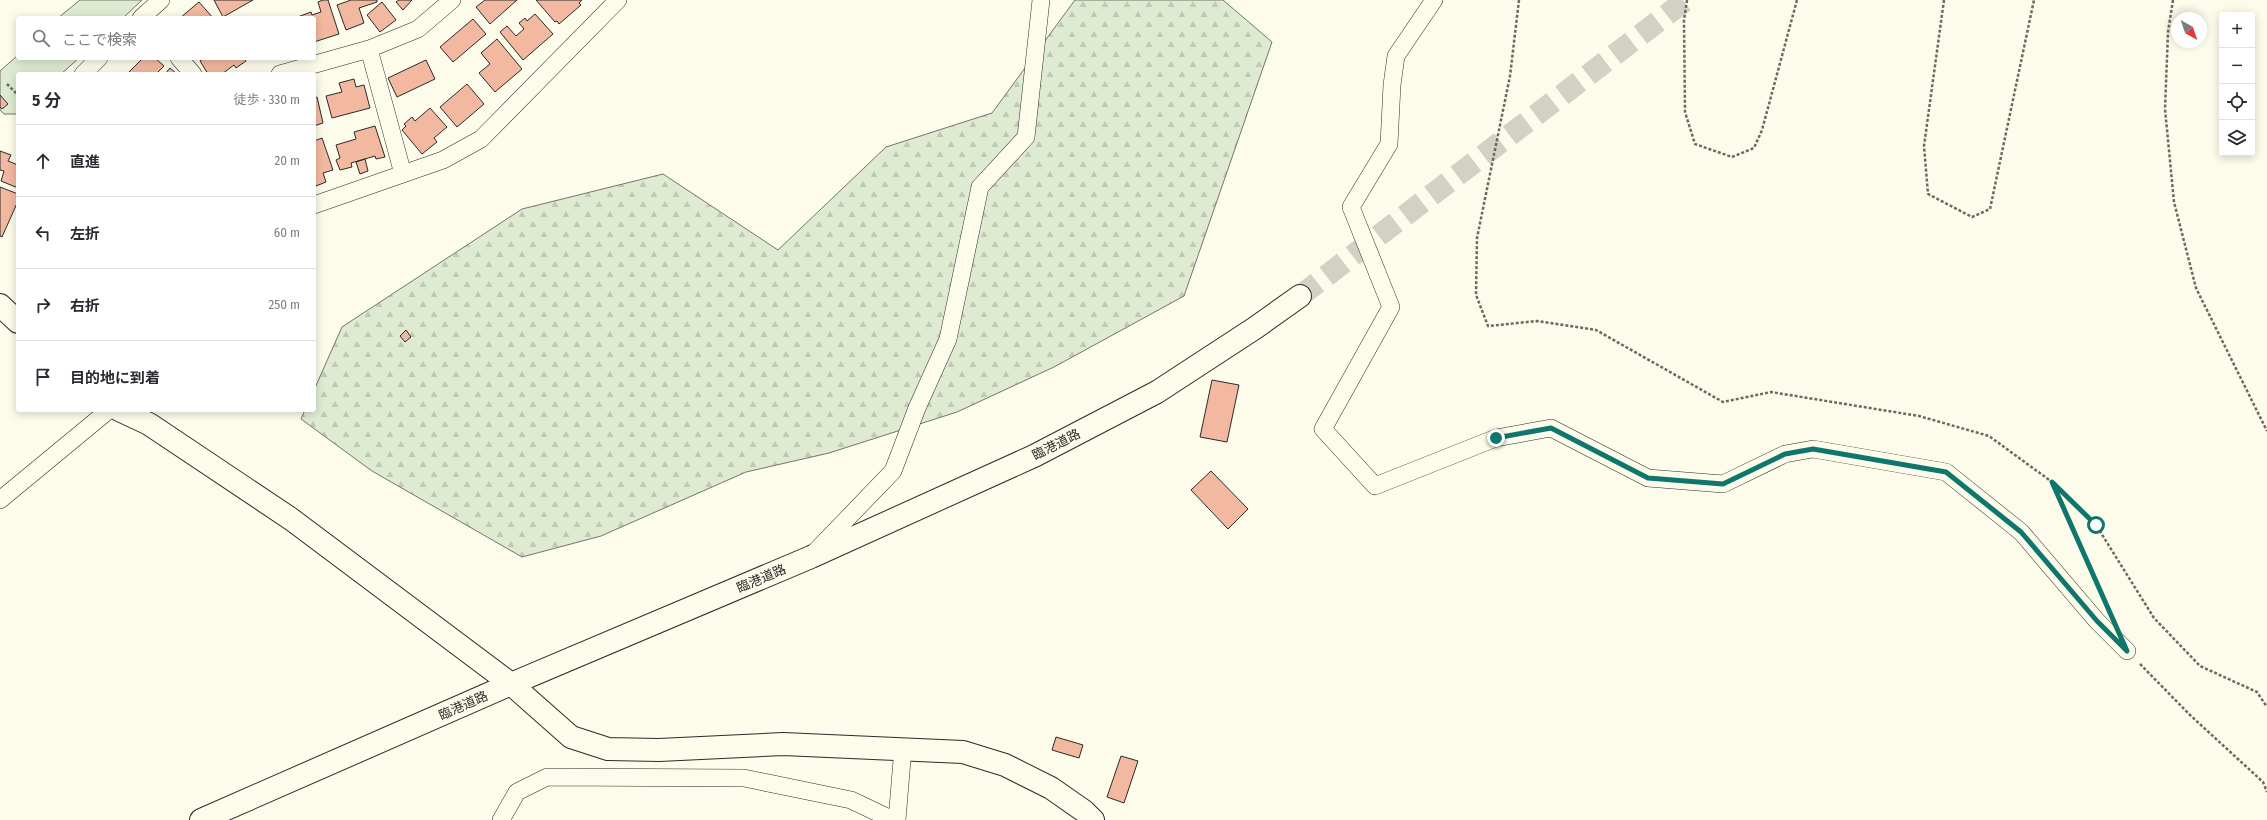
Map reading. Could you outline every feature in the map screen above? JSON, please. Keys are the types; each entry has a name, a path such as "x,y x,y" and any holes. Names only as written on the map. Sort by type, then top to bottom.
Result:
{"street":[{"path":"144,16 161,0"},
{"path":"287,72 369,49 418,28 452,0"},
{"path":"316,204 443,160 481,139 618,0"},
{"path":"811,557 893,471 917,408 948,339 980,186 1026,137 1041,0"},
{"path":"1434,0 1396,56 1392,85 1388,144 1351,207 1391,307 1323,429 1375,486 1496,438 1551,428 1648,478 1723,484 1785,454 1813,449 1946,472 2021,532 2097,621 2127,651"},
{"path":"369,49 403,174"},
{"path":"85,72 97,60"},
{"path":"181,60 191,72"},
{"name":"臨港道路","path":"201,820 511,684 811,557 1034,456 1157,392 1256,328 1300,296"},
{"path":"0,305 16,320"},
{"path":"0,500 107,412"},
{"path":"123,412 149,424 291,519 511,684 571,737 608,749 659,750 783,744 903,748 963,752 1005,765 1051,788 1084,811 1093,820"},
{"path":"897,820 903,748"},
{"path":"501,820 517,792 547,777 744,778 851,800 893,820"}],"path":[{"path":"1519,0 1510,76 1477,238 1476,295 1488,326 1537,321 1596,330 1723,402 1771,392 1919,416 1990,436 2052,482 2096,525 2154,618 2200,666 2257,692 2267,707"},
{"path":"1687,0 1684,20 1685,112 1695,144 1732,157 1754,148 1762,130 1797,0"},
{"path":"1944,0 1924,146 1928,194 1972,217 1990,209 2034,0"},
{"path":"2173,0 2168,32 2166,110 2174,202 2196,288 2267,431"},
{"path":"7,84 16,93"},
{"path":"2052,482 2108,608"},
{"path":"2127,651 2190,715 2263,782 2267,792"}],"green space":[{"path":"80,0 142,0 125,16 60,16"},
{"path":"1075,0 1223,0 1272,42 1184,296 1054,367 957,412 829,453 746,472 601,536 522,557 372,471 301,419 304,412 316,412 316,386 342,327 522,209 663,174 778,250 886,147 992,113"},
{"path":"16,57 16,60 77,60 63,72 16,72 16,114 4,114 0,110 0,71"}],"building":[{"path":"214,0 253,0 225,16 222,16"},
{"path":"328,0 339,34 316,41 316,16 300,16 311,12 312,15 321,12 318,2"},
{"path":"351,0 377,0 377,2 359,8 364,23 346,30 337,5"},
{"path":"399,0 412,0 403,10 396,2"},
{"path":"485,0 517,0 490,24 476,7"},
{"path":"536,0 582,0 579,3 581,5 559,24 557,21 555,22"},
{"path":"199,2 211,16 182,16"},
{"path":"382,2 396,20 380,32 367,15"},
{"path":"535,14 553,34 523,60 500,32 507,26 516,36 524,29 519,23 525,18 527,21"},
{"path":"473,19 486,34 453,62 440,47"},
{"path":"497,39 522,69 495,92 479,73 490,64 481,53"},
{"path":"141,60 157,60 164,66 158,72 129,72"},
{"path":"426,60 435,79 397,97 388,78"},
{"path":"200,61 246,61 236,68 234,65 225,72 207,72"},
{"path":"170,68 175,72 167,72"},
{"path":"354,79 356,87 364,85 370,108 332,118 326,96 342,92 339,83"},
{"path":"467,84 484,104 457,127 440,107"},
{"path":"0,95 8,104 2,109 0,107"},
{"path":"316,97 323,123 316,125"},
{"path":"430,108 447,127 434,138 437,142 422,154 402,130 406,126 404,124 412,117 415,121"},
{"path":"375,126 385,157 376,159 375,156 351,163 352,167 340,170 336,160 340,158 336,145 356,139 354,132"},
{"path":"322,138 333,170 323,173 326,182 316,186 316,140"},
{"path":"0,151 11,155 8,161 16,164 16,187 1,181 4,171 0,170"},
{"path":"365,159 368,171 360,174 356,162"},
{"path":"0,187 16,193 16,206 2,237 0,236"},
{"path":"406,330 411,337 405,342 400,336"},
{"path":"1212,380 1239,385 1227,442 1200,437"},
{"path":"1211,471 1248,509 1228,529 1191,490"},
{"path":"1056,737 1083,745 1079,758 1052,750"},
{"path":"1121,756 1138,761 1124,803 1107,797"}],"tunnel":[{"path":"1300,296 1686,0"}],"route":[{"path":"1496,438 1551,428 1606,455 1648,478 1723,484 1785,454 1813,449 1946,472 2021,532 2097,621 2127,651 2052,482 2096,525"}]}
